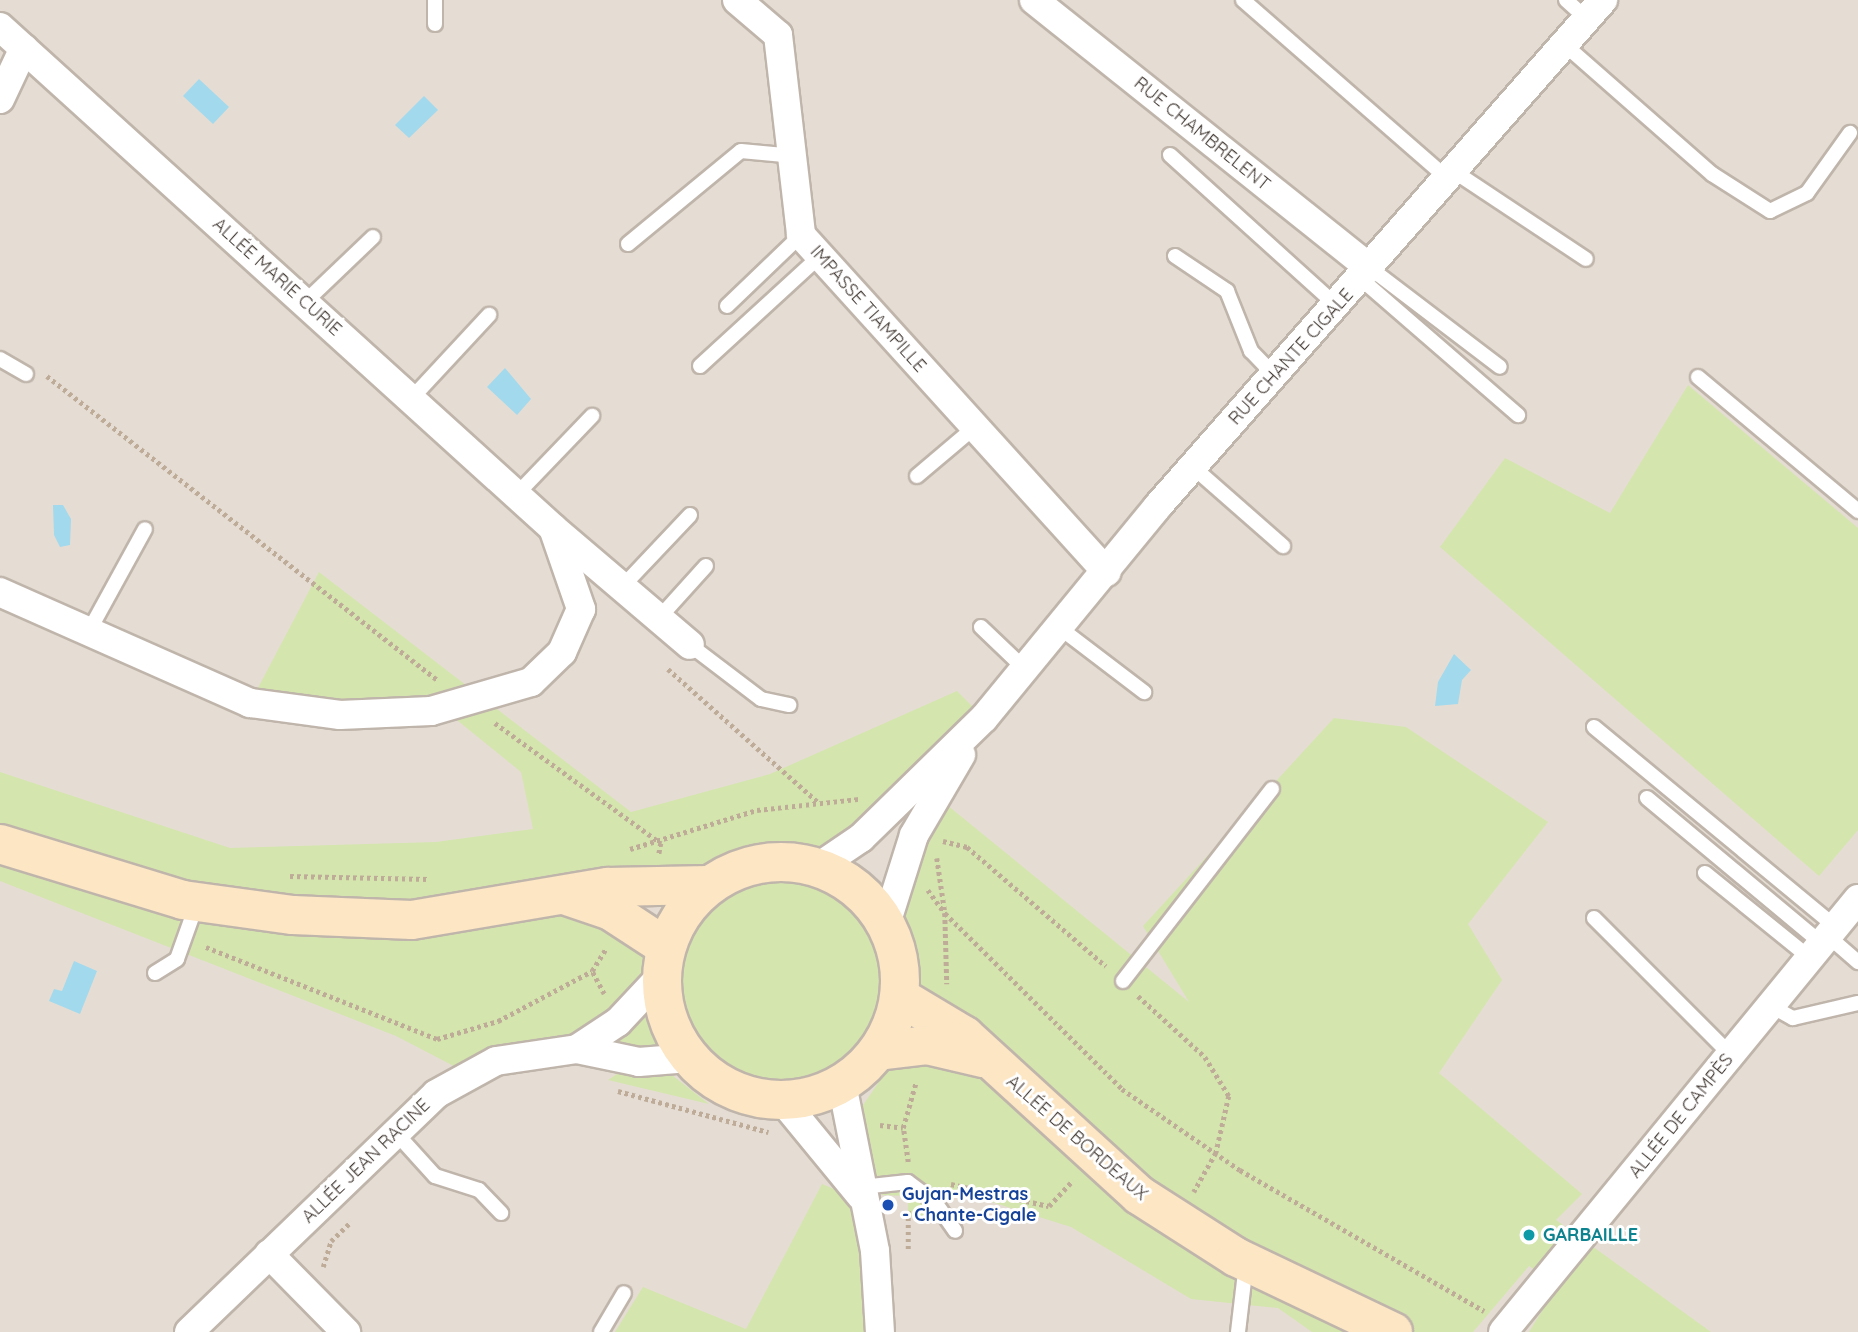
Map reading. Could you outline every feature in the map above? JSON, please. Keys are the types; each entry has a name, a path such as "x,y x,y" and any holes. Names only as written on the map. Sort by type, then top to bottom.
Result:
{"main road":[{"path":"0,844 197,902 412,919 561,894 656,884 709,885"},
{"path":"751,865 818,867 845,881 886,924 898,955 900,997 878,1051 842,1084 783,1101 727,1086 689,1058 665,1013 663,962 682,913 709,885 751,865"},
{"path":"561,894 611,911 663,962"},
{"name":"ALLÉE DE BORDEAUX","path":"900,997 938,1017 1139,1195 1246,1262 1392,1332"},
{"name":"ALLÉE DE BORDEAUX","path":"878,1051 927,1045 986,1059"}],"street":[{"name":"IMPASSE TIAMPILLE","path":"737,0 778,35 796,156 801,235 1107,572"},
{"name":"RUE CHAMBRELENT","path":"1034,0 1366,274"},
{"name":"RUE CHANTE CIGALE","path":"818,867 861,838 984,718 1193,467 1366,274 1565,45 1586,6"},
{"name":"ALLÉE MARIE CURIE","path":"0,27 516,495 690,645"},
{"path":"0,99 24,48"},
{"name":"ALLÉE MARIE CURIE","path":"0,592 250,703 340,715 431,711 531,682 562,652 581,609 553,528"},
{"name":"RUE CHANTE CIGALE","path":"886,924 921,821 984,718"},
{"name":"ALLÉE DE CAMPÈS","path":"1506,1329 1858,899"},
{"name":"ALLÉE JEAN RACINE","path":"576,1049 618,1022 663,962"},
{"name":"ALLÉE JEAN RACINE","path":"189,1332 436,1094 496,1061 576,1049 639,1062 689,1058"},
{"path":"842,1084 864,1194 880,1332"},
{"path":"783,1101 864,1194"},
{"path":"269,1254 346,1332"}],"lane":[{"path":"435,0 435,24"},
{"path":"1243,0 1451,175 1586,259"},
{"path":"1565,45 1712,174 1770,211 1807,193 1850,133"},
{"path":"628,244 741,151 796,156"},
{"path":"1170,155 1337,306"},
{"path":"727,306 801,235"},
{"path":"304,302 373,237"},
{"path":"700,366 820,256"},
{"path":"1175,256 1227,291 1251,351 1275,376"},
{"path":"1366,274 1500,367"},
{"path":"1366,274 1518,415"},
{"path":"411,399 489,315"},
{"path":"0,359 26,374"},
{"path":"1698,377 1858,511"},
{"path":"516,495 592,416"},
{"path":"917,476 975,427"},
{"path":"1193,467 1283,546"},
{"path":"622,587 690,515"},
{"path":"89,631 145,529"},
{"path":"659,618 706,566"},
{"path":"981,627 1025,669"},
{"path":"1060,628 1144,692"},
{"path":"690,645 761,699 789,705"},
{"path":"1594,727 1824,941"},
{"path":"1123,981 1272,789"},
{"path":"1647,798 1824,941"},
{"path":"1705,873 1858,962"},
{"path":"155,973 177,959 197,902"},
{"path":"1594,918 1731,1055"},
{"path":"1771,1006 1793,1018 1858,1003"},
{"path":"396,1133 435,1177 479,1190 501,1213"},
{"path":"864,1194 908,1182 935,1202 955,1231"},
{"path":"1238,1332 1246,1262"},
{"path":"601,1332 624,1293"}],"path":[{"path":"43,373 466,701 661,843"},
{"path":"656,658 818,802"},
{"path":"620,851 661,843 757,810 818,802 865,801"},
{"path":"656,884 661,843"},
{"path":"932,852 939,860 945,913 947,993 938,1017"},
{"path":"277,876 443,880"},
{"path":"917,881 945,913 1122,1089 1240,1170 1506,1329"},
{"path":"183,939 437,1039 498,1021 592,971"},
{"path":"612,1089 785,1137 813,1136"},
{"path":"908,1182 966,1185 1049,1206 1061,1201 1076,1175 1102,1161"},
{"path":"326,1282 321,1272 331,1241 360,1213"}],"shaded area":[{"path":"0,0 1858,0 1858,1332 0,1332"}],"green space":[{"path":"1688,385 1858,528 1858,830 1819,876 1440,547 1505,458 1610,513"},
{"path":"319,572 631,812 770,774 957,691 984,718 809,865 751,865 709,885 608,887 666,947 665,1013 689,1058 576,1049 471,1075 396,1036 0,881 0,772 230,848 436,842 533,829 521,772 442,708 250,703"},
{"path":"1334,718 1406,727 1548,822 1468,924 1502,980 1439,1073 1582,1194 1556,1220 1711,1332 1529,1332 1558,1285 1529,1266 1473,1332 1393,1332 1236,1257 900,997 898,955 886,924 936,796 1189,1002 1143,926"},
{"path":"781,880 820,888 837,897 852,910 865,925 874,942 882,981 874,1020 865,1037 852,1052 837,1065 820,1074 781,1082 742,1074 725,1065 710,1052 697,1037 688,1020 680,981 688,942 697,925 710,910 725,897 742,888"},
{"path":"922,1062 981,1075 1361,1332 1312,1332 1278,1308 1191,1299 1071,1227 969,1195 941,1196 921,1218 908,1216 908,1196 882,1195 859,1111 887,1070"},
{"path":"668,1072 709,1104 608,1080 617,1074"},
{"path":"822,1184 865,1202 880,1332 615,1332 643,1287 746,1329"}],"water":[{"path":"199,79 229,107 213,124 183,96"},
{"path":"424,96 438,110 409,138 395,125"},
{"path":"505,368 531,399 517,415 487,387"},
{"path":"53,505 63,505 71,519 70,545 60,547 54,535"},
{"path":"1454,654 1471,670 1462,680 1458,704 1435,706 1438,682"},
{"path":"74,961 97,971 80,1014 49,1001 54,989 62,991"}],"place":[{"name":"Gujan-Mestras - Chante-Cigale","path":"888,1205"},
{"name":"GARBAILLE","path":"1529,1235"}]}
